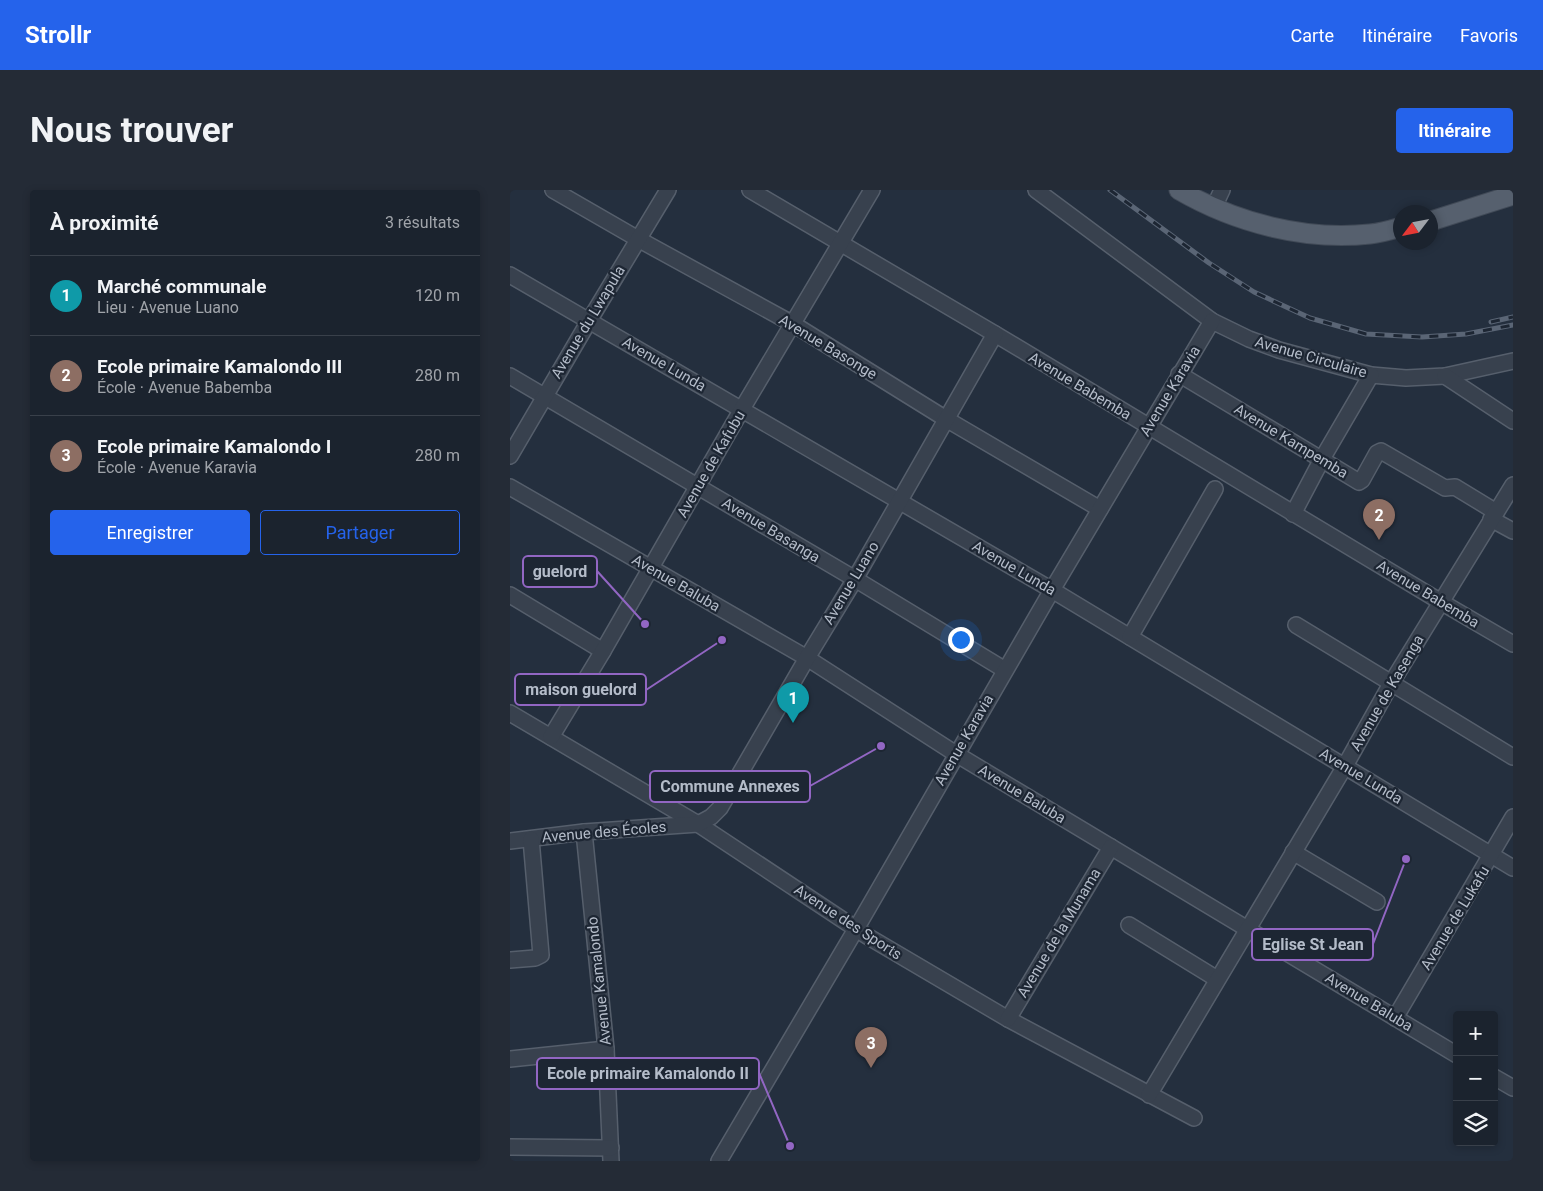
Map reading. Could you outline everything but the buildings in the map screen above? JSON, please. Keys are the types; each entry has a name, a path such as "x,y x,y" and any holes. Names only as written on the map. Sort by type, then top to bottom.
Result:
{"main road":[{"path":"1179,190 1214,208 1268,227 1310,233 1345,235 1371,234 1393,229"},
{"path":"1438,218 1507,194"}],"street":[{"name":"Avenue Basonge","path":"553,190 638,240 793,324 946,419 1100,509"},
{"name":"Avenue du Lwapula","path":"510,456 668,190"},
{"name":"Avenue Babemba","path":"750,190 996,334 1293,514 1513,644"},
{"name":"Avenue de Kafubu","path":"551,737 872,190"},
{"name":"Avenue Circulaire","path":"1036,190 1212,320 1249,339 1279,350 1371,375 1406,378 1445,376 1513,361"},
{"path":"1214,208 1222,190"},
{"name":"Avenue Lunda","path":"510,276 1052,590 1513,868"},
{"name":"Avenue Karavia","path":"719,1161 856,929 1005,670 1212,320"},
{"name":"Avenue Luano","path":"698,824 710,817 726,800 744,765 855,579 996,334"},
{"name":"Avenue Kampemba","path":"1179,374 1359,482 1377,453 1381,451 1445,488 1455,487 1513,531"},
{"path":"1293,514 1322,459 1371,375"},
{"name":"Avenue Basanga","path":"510,376 855,579 1005,670"},
{"path":"1445,376 1513,421"},
{"name":"Avenue de Kasenga","path":"1149,1095 1392,682 1513,485"},
{"name":"Avenue Baluba","path":"510,487 807,658 956,754 1453,1053"},
{"path":"1130,637 1214,489"},
{"path":"510,595 603,651"},
{"path":"1296,625 1513,757"},
{"name":"Avenue des Sports","path":"510,713 698,824 856,929 1008,1019 1194,1118"},
{"name":"Avenue de Lukafu","path":"1396,1018 1513,817"},
{"name":"Avenue des Écoles","path":"510,841 584,832 698,824"},
{"name":"Avenue Kamalondo","path":"584,832 606,1049 611,1154"},
{"path":"510,960 536,958 541,955 531,839"},
{"name":"Avenue de la Munama","path":"1008,1019 1110,848"},
{"path":"1293,852 1377,902"},
{"path":"1129,925 1217,979"},
{"path":"510,1059 606,1049"},
{"path":"1498,1079 1513,1088"},
{"path":"510,1147 611,1154"}],"railway":[{"path":"1110,190 1209,263 1254,292 1310,318 1366,334 1422,337 1466,334 1513,325"},
{"path":"1491,322 1513,317"}],"place":[{"name":"Ecole primaire Kamalondo III","path":"1379,540"},
{"name":"guelord","path":"645,624"},
{"name":"maison guelord","path":"722,640"},
{"name":"Marché communale","path":"793,723"},
{"name":"Commune Annexes","path":"881,746"},
{"name":"Eglise St Jean","path":"1406,859"},
{"name":"Ecole primaire Kamalondo I","path":"871,1068"},
{"name":"Ecole primaire Kamalondo II","path":"790,1146"}]}
